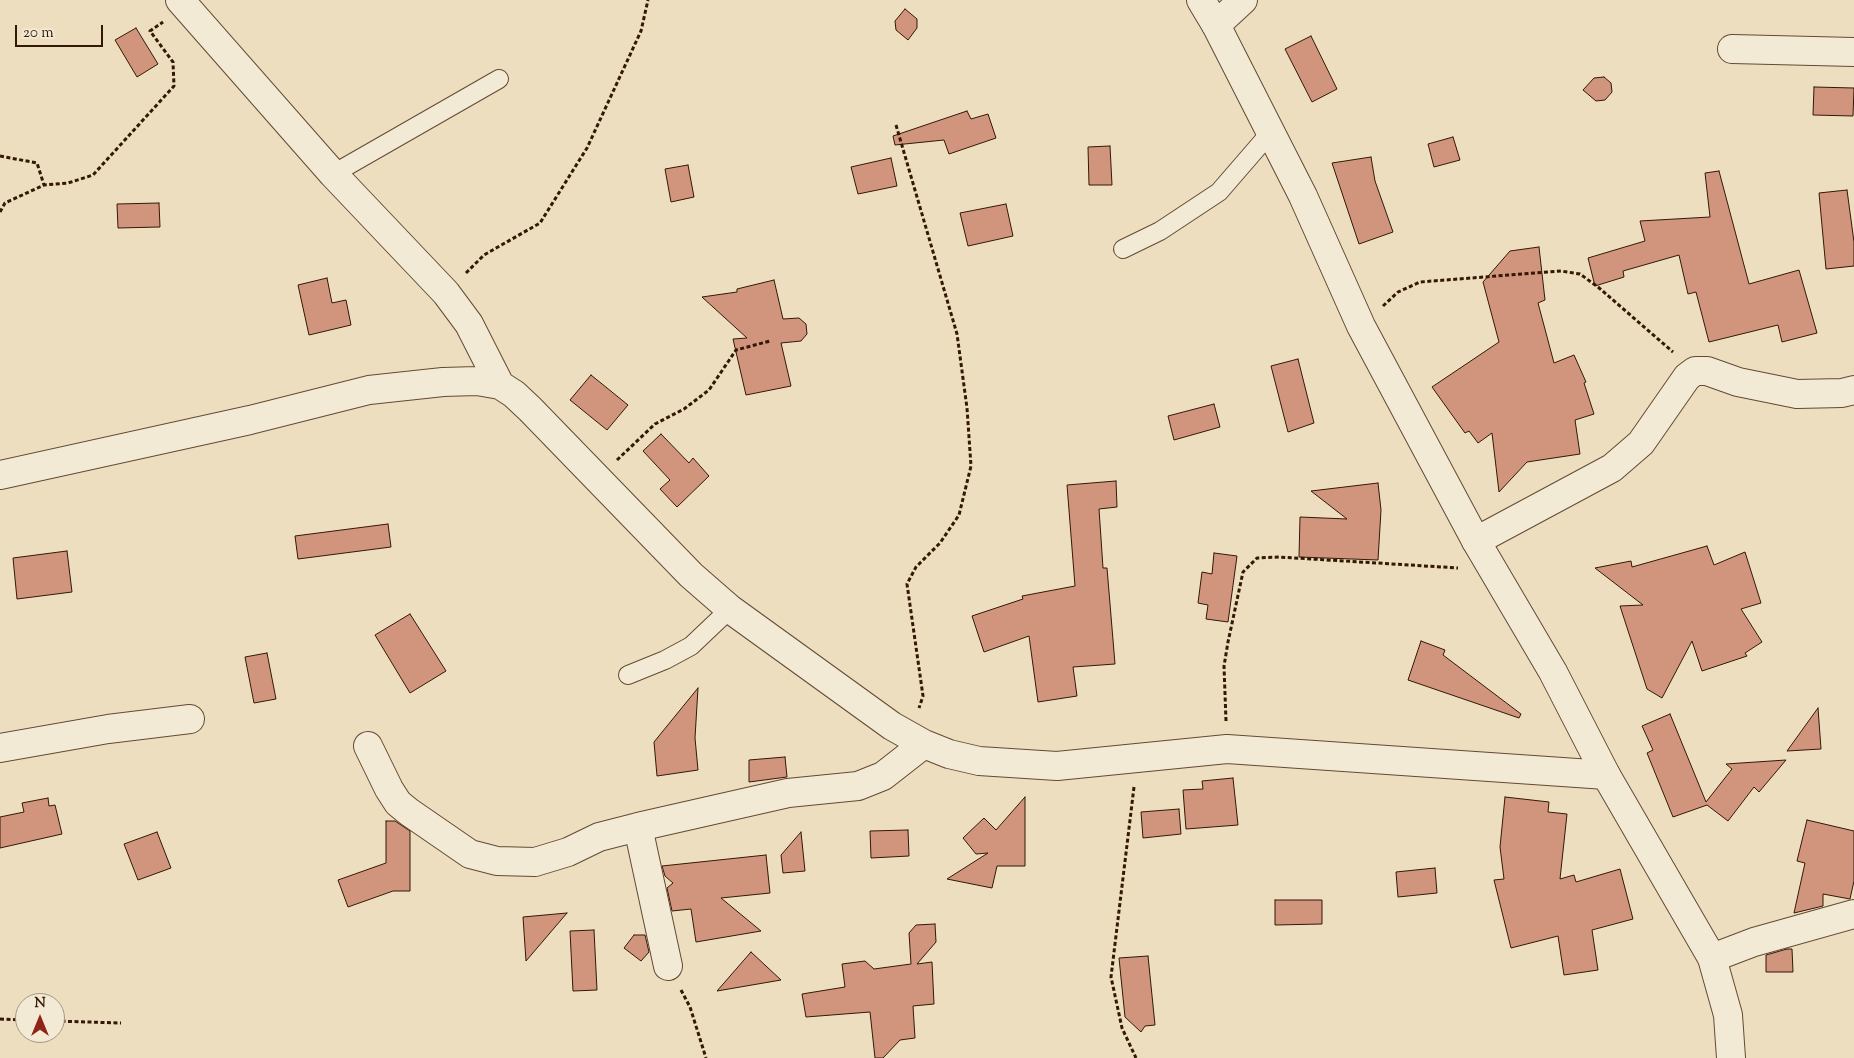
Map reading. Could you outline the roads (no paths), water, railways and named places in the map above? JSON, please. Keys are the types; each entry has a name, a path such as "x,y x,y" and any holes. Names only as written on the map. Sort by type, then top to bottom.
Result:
{"street":[{"path":"1201,0 1216,25 1303,196 1361,326 1481,551 1553,672 1606,775 1712,958 1728,1015 1730,1058"},
{"path":"1216,25 1243,0"},
{"path":"182,3 333,174 446,293 469,324 500,385"},
{"path":"1732,50 1854,52"},
{"path":"1481,551 1612,468 1641,443 1680,386 1695,371 1707,371 1738,382 1797,394 1842,393 1854,390"},
{"path":"0,475 250,420 369,390 443,382 477,381 500,385 514,394 530,409 691,575 730,609 892,726 917,740 949,754 979,761 1057,766 1137,760 1226,749 1606,775"},
{"path":"0,748 108,729 190,719"},
{"path":"368,746 398,803 470,854 497,861 535,862 568,852 600,837 638,827 788,793 858,786 883,776 917,740"},
{"path":"638,827 668,966"},
{"path":"1712,958 1754,942 1854,914"}],"lane":[{"path":"333,174 499,79"},
{"path":"1123,249 1160,231 1219,192 1270,133"},
{"path":"628,675 665,660 691,646 730,609"}]}
